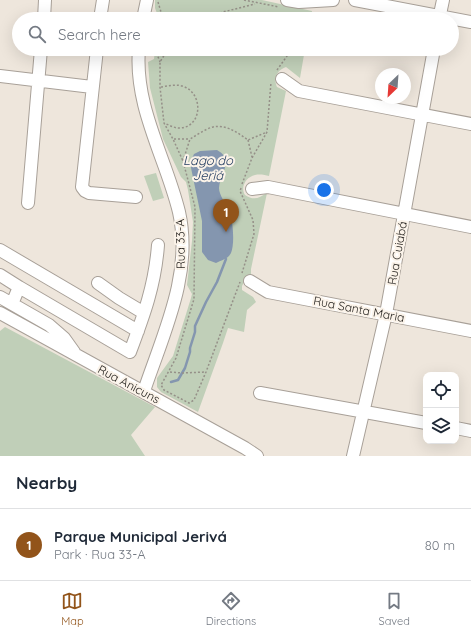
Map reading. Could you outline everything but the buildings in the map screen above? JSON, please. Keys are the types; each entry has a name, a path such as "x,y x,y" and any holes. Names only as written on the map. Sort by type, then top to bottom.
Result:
{"street":[{"path":"44,12 45,0"},
{"path":"101,12 103,0"},
{"path":"144,12 146,0"},
{"path":"287,0 300,2 331,0"},
{"path":"355,0 415,12"},
{"path":"441,12 443,0"},
{"path":"459,20 471,22"},
{"path":"28,203 41,56"},
{"path":"96,56 82,187 89,193 136,197"},
{"name":"Rua 33-A","path":"139,56 140,84 144,107 173,190 182,235 180,277 176,299 144,391"},
{"name":"Rua Cuiabá","path":"353,456 386,314 433,56"},
{"path":"0,76 92,87"},
{"path":"276,76 299,91 471,124"},
{"path":"252,190 268,187 471,227"},
{"path":"0,275 130,352 144,313 156,270 158,245"},
{"path":"0,250 138,331"},
{"name":"Rua Santa Maria","path":"244,279 268,292 471,330"},
{"path":"98,282 119,298 144,313"},
{"path":"12,304 19,287"},
{"path":"0,297 49,325 64,338 76,355"},
{"name":"Rua Anicuns","path":"0,313 144,391 257,456"},
{"path":"260,393 423,422"},
{"path":"459,429 471,431"}],"path":[{"path":"158,0 161,12"},
{"path":"223,12 257,3 244,0"},
{"path":"158,56 164,123 173,139 182,161 194,206 194,299 176,358 170,372 164,378 161,385 164,390 189,403 194,400 244,279 254,234 253,220 240,191 252,158 267,132 276,76 288,56"},
{"path":"160,62 164,56"},
{"path":"160,87 175,84 182,86 189,89 198,100 197,115 195,120 190,125 180,128 164,123"},
{"path":"173,139 190,139 213,127 224,127 235,131 248,140 252,158"},
{"path":"248,140 267,132"},
{"path":"182,161 190,139"},
{"path":"170,372 206,372"}],"green space":[{"path":"155,0 262,0 312,11 156,12"},
{"path":"154,56 304,56 300,78 286,67 278,72 275,80 277,87 286,91 269,176 252,176 247,180 243,189 245,195 251,198 259,197 267,193 251,269 251,277 246,278 242,286 242,290 253,297 256,302 247,310 244,332 228,328 198,412 161,392 157,387 157,378 173,356 192,294 187,285 193,222 186,182 181,177 163,139 150,88 148,62 154,59"},
{"path":"156,173 164,198 153,201 144,176"},
{"path":"5,327 155,407 131,435 145,456 0,456 0,331"}],"water":[{"name":"Lago do Jeriá","path":"217,150 225,158 226,162 219,191 229,210 233,238 230,255 216,263 208,260 202,252 202,221 190,163 194,154 200,151"}],"waterway":[{"path":"171,382 178,380 185,368 195,332 195,326 217,282 226,259"}],"place":[{"name":"Parque Municipal Jerivá","path":"226,232"}]}
